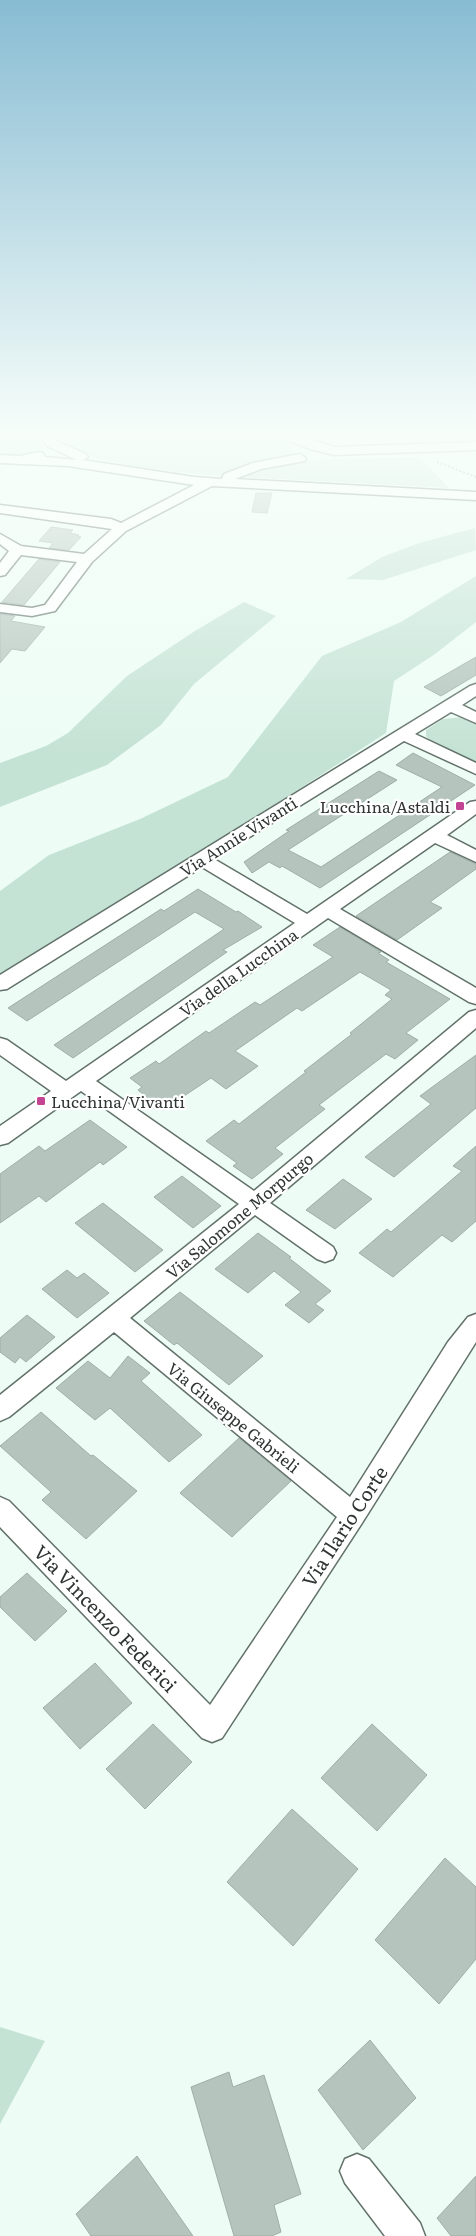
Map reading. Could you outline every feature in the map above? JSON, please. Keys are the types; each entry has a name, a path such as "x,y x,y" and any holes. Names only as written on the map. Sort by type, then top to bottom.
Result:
{"street":[{"path":"3,540 17,550 87,559"},
{"path":"0,608 43,612 50,608 87,559 107,540"},
{"path":"2,565 17,550"},
{"name":"Via Annie Vivanti","path":"0,984 476,689"},
{"path":"450,706 476,718"},
{"path":"404,735 476,768"},
{"name":"Via della Lucchina","path":"0,1136 476,806"},
{"path":"434,835 476,857"},
{"path":"200,859 308,923"},
{"path":"328,910 476,998"},
{"name":"Via Salomone Morpurgo","path":"0,1410 254,1204 476,1017"},
{"path":"0,1045 74,1086 325,1253"},
{"name":"Via Giuseppe Gabrieli","path":"114,1318 353,1515"},
{"name":"Via Ilario Corte","path":"212,1728 353,1515 457,1349 476,1324"},
{"name":"Via Vincenzo Federici","path":"0,1509 212,1728"},
{"path":"357,2171 407,2236"}],"green space":[{"path":"429,540 476,540 476,550 383,580 346,579 382,557"},
{"path":"476,576 476,622 435,654 394,681 386,733 161,878 0,978 0,891 49,855 140,819 228,777 322,656 401,622"},
{"path":"244,602 276,616 194,684 161,725 107,765 0,807 0,763 46,746 68,733 127,676 195,631"},
{"path":"463,717 476,722 476,765 432,743 426,736 426,730 443,719"},
{"path":"0,2027 45,2041 0,2124"}],"building":[{"path":"78,540 69,550 49,548 53,543 39,541"},
{"path":"39,559 60,562 24,605 2,602"},
{"path":"0,614 15,616 11,621 45,627 25,651 12,649 0,663"},
{"path":"476,657 476,675 441,696 424,687"},
{"path":"413,753 475,785 320,888 282,866 280,868 269,862 252,873 244,862 289,831 286,830 379,771 397,780 288,850 321,867 442,787 396,765"},
{"path":"450,852 476,864 476,869 430,902 442,908 397,940 356,916"},
{"path":"198,889 236,912 238,911 262,927 223,950 227,952 73,1058 54,1045 224,929 195,912 27,1021 8,1008 161,909 164,911"},
{"path":"340,927 381,952 378,953 389,960 386,962 450,999 406,1033 418,1040 395,1059 386,1054 319,1105 325,1109 275,1148 283,1154 252,1179 233,1166 237,1163 206,1141 234,1120 239,1124 306,1072 304,1071 352,1034 350,1033 392,999 385,995 391,990 360,972 302,1011 297,1008 235,1051 258,1066 226,1089 211,1078 163,1110 138,1090 142,1087 130,1078 156,1061 159,1064 206,1031 209,1033 255,1002 260,1005 333,957 313,945"},
{"path":"476,1055 476,1108 394,1177 365,1157 431,1104 420,1096"},
{"path":"90,1120 127,1147 103,1165 100,1162 46,1202 39,1196 0,1223 0,1174 39,1146 45,1151"},
{"path":"476,1146 476,1221 452,1242 442,1235 393,1277 359,1253 387,1229 391,1232 462,1171 453,1166"},
{"path":"182,1176 221,1206 193,1228 154,1197"},
{"path":"343,1179 372,1199 335,1229 306,1210"},
{"path":"103,1203 163,1250 135,1272 75,1223"},
{"path":"258,1233 291,1257 289,1258 331,1291 315,1304 324,1310 309,1323 285,1305 301,1292 274,1271 248,1293 215,1269"},
{"path":"67,1270 77,1278 84,1273 109,1293 77,1318 42,1289"},
{"path":"180,1292 263,1356 229,1385 177,1343 174,1345 144,1321"},
{"path":"27,1315 55,1337 26,1362 20,1357 15,1363 0,1352 0,1338"},
{"path":"128,1356 150,1373 141,1381 202,1435 169,1462 110,1408 95,1420 56,1388 88,1361 110,1378"},
{"path":"41,1412 91,1456 93,1455 137,1491 86,1539 42,1500 51,1492 0,1446"},
{"path":"239,1438 291,1481 232,1537 180,1493"},
{"path":"27,1573 67,1611 35,1641 0,1607 0,1597"},
{"path":"95,1663 132,1703 80,1749 43,1708"},
{"path":"153,1724 192,1762 145,1809 106,1769"},
{"path":"372,1724 427,1775 377,1831 321,1778"},
{"path":"292,1809 358,1869 293,1946 227,1882"},
{"path":"445,1858 476,1887 476,1959 439,2004 375,1940"},
{"path":"370,2040 416,2098 363,2150 318,2090"},
{"path":"229,2072 233,2087 264,2075 301,2194 274,2205 281,2232 272,2236 234,2236 191,2087"},
{"path":"137,2156 193,2236 91,2236 76,2214"},
{"path":"476,2176 476,2236 451,2236 437,2218"}],"place":[{"name":"Lucchina/Astaldi","path":"460,806"},
{"name":"Lucchina/Vivanti","path":"41,1101"}]}
